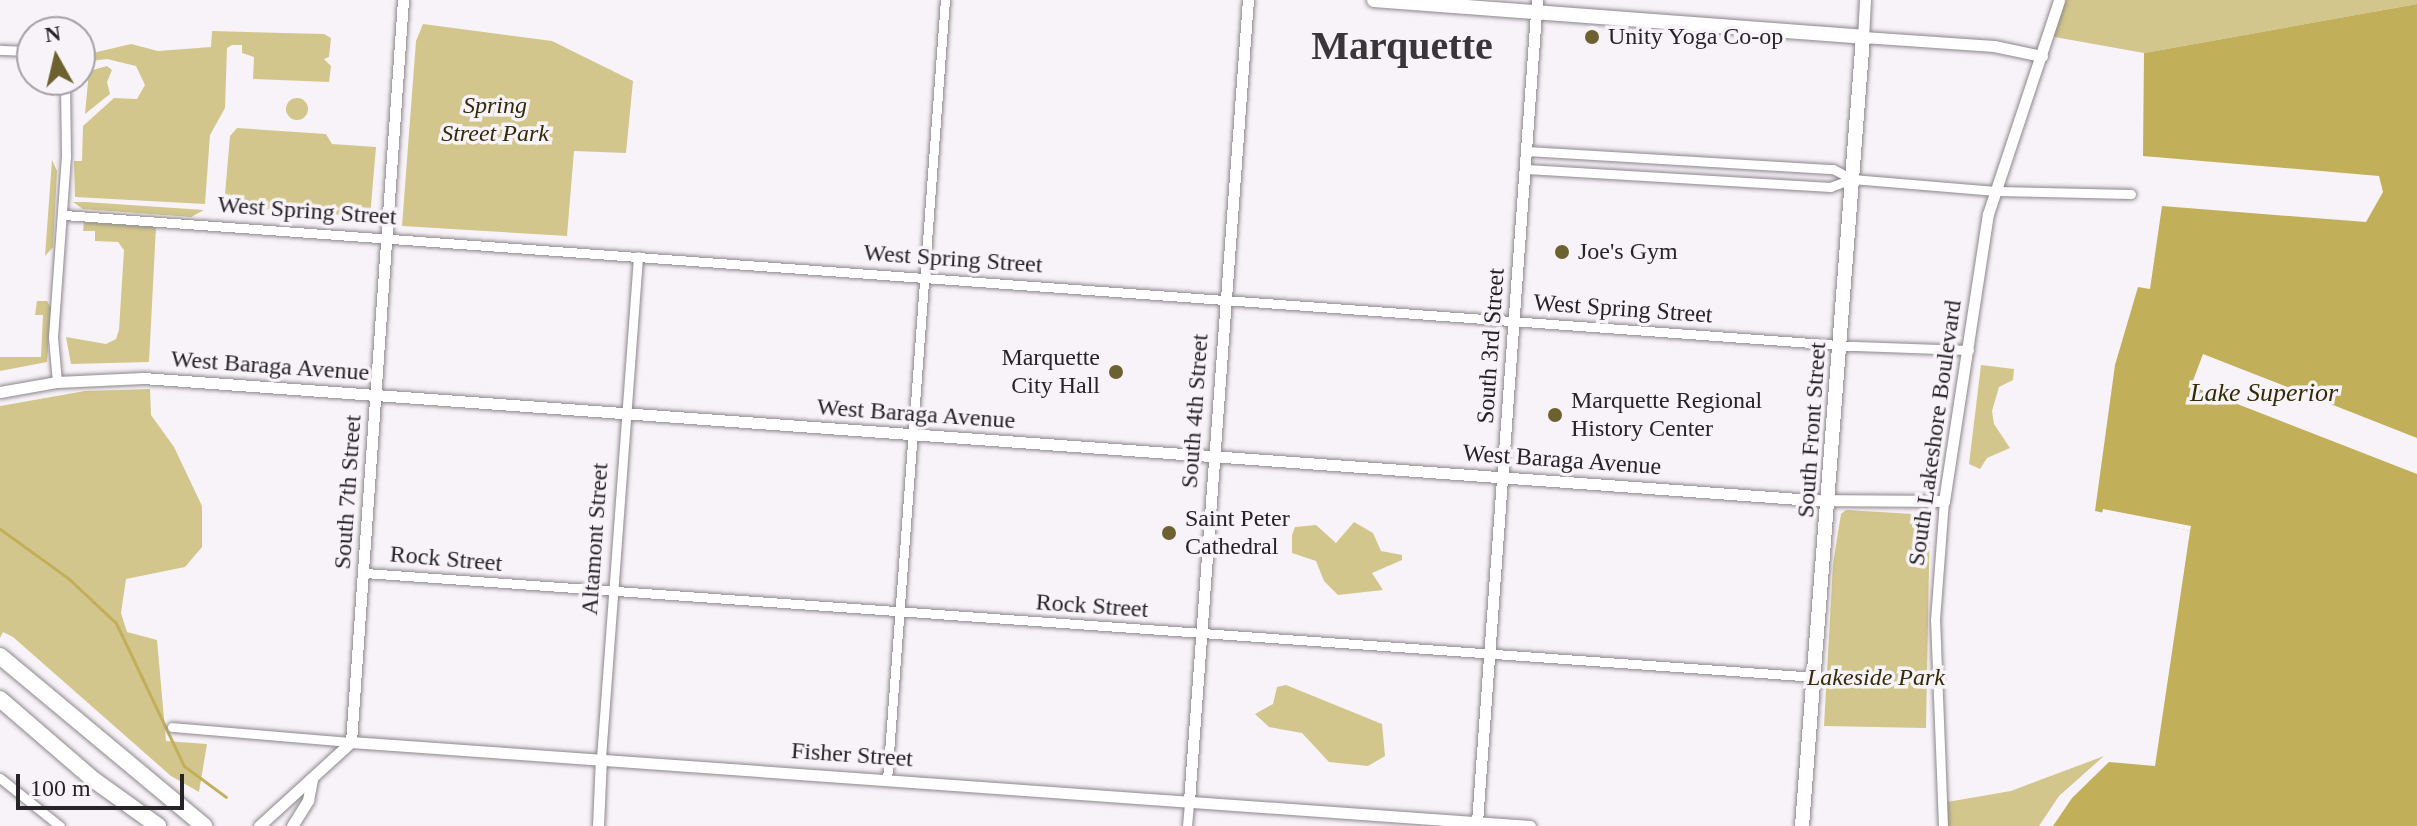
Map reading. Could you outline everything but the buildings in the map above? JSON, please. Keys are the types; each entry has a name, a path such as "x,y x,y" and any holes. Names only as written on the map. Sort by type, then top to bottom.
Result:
{"highway":[{"path":"0,656 204,826"},
{"path":"0,699 94,780 158,826"}],"main road":[{"path":"1374,0 1537,6 1863,37"},
{"name":"South Front Street","path":"1802,826 1830,498 1863,37"}],"street":[{"name":"South 7th Street","path":"351,742 403,0"},
{"path":"887,780 945,0"},
{"name":"South 4th Street","path":"1187,826 1248,0"},
{"path":"1865,0 1863,37 1994,46 2042,56"},
{"name":"South Lakeshore Boulevard","path":"1943,826 1935,620 1944,501 1995,191 2059,0"},
{"name":"South 3rd Street","path":"1477,824 1537,6"},
{"path":"57,382 53,337 64,215 67,96"},
{"path":"1527,151 1833,169 1852,179 1995,191 2131,194"},
{"path":"1526,169 1830,187 1852,179"},
{"name":"West Spring Street","path":"64,215 388,236 1839,345 1969,350"},
{"name":"Altamont Street","path":"598,826 638,256"},
{"name":"West Baraga Avenue","path":"0,392 57,382 143,378 1503,478 1830,498 1944,501"},
{"name":"Rock Street","path":"365,573 1816,677"},
{"name":"Fisher Street","path":"172,727 1530,826"},
{"path":"259,826 351,742"},
{"path":"0,778 60,826"},
{"path":"292,826 308,800 312,779"}],"green space":[{"path":"2059,0 2417,0 2417,4 2144,53 2049,36"},
{"name":"Spring Street Park","path":"423,24 552,41 633,81 626,153 574,151 567,236 402,226 416,41"},
{"path":"212,31 324,34 331,38 329,57 324,59 331,66 329,82 253,79 254,57 242,53 242,45 232,45 227,48 225,108 210,135 205,204 75,197 74,161 82,161 83,126 114,98 137,99 145,85 136,66 107,59 96,60 96,52 131,44 158,51 211,47"},
{"path":"107,66 112,70 107,82 110,94 85,114 87,96 96,96 96,69"},
{"path":"297,98 305,101 308,109 305,117 297,120 289,117 286,109 289,101"},
{"path":"237,128 326,134 332,144 376,147 370,217 224,206 230,136"},
{"path":"52,160 57,171 53,247 45,256"},
{"path":"73,202 204,210 191,217 83,209"},
{"path":"84,222 156,227 149,362 71,364 66,337 106,344 116,339 119,330 124,250 118,242 95,241 95,231 83,231"},
{"path":"37,301 47,301 51,308 47,362 0,371 0,357 41,357 43,315 35,315"},
{"path":"1981,365 2014,369 2013,380 1999,387 1992,411 1994,424 2010,448 1987,458 1980,469 1969,464"},
{"path":"150,389 151,415 174,447 202,506 202,547 185,567 126,579 121,613 127,632 157,640 166,741 207,744 199,792 171,776 13,637 3,632 0,638 0,406 85,391"},
{"name":"Lakeside Park","path":"1846,510 1930,515 1926,728 1824,726 1833,564 1841,514"},
{"path":"1354,522 1373,533 1381,551 1402,555 1402,560 1372,573 1383,590 1338,595 1324,581 1316,561 1292,553 1292,535 1295,527 1316,525 1336,543"},
{"path":"1286,685 1382,724 1385,756 1368,766 1329,762 1302,733 1269,727 1255,714 1273,704 1277,687"},
{"path":"2104,756 2059,796 2039,826 1948,826 1947,802 2011,791"}],"water":[{"name":"Lake Superior","path":"2417,4 2417,826 2053,826 2072,798 2109,762 2155,766 2190,531 2095,511 2115,365 2138,287 2150,289 2162,206 2366,222 2383,192 2379,176 2143,156 2144,53"}],"pier":[{"path":"2203,354 2417,438 2417,474 2191,386"},
{"path":"2103,509 2191,526 2190,531 2102,514"}],"waterway":[{"path":"0,529 68,578 116,623 184,766 226,797"}],"place":[{"name":"Unity Yoga Co-op","path":"1592,37"},
{"name":"Joe's Gym","path":"1562,252"},
{"name":"Marquette City Hall","path":"1116,372"},
{"name":"Marquette Regional History Center","path":"1555,415"},
{"name":"Saint Peter Cathedral","path":"1169,533"}],"district":[{"name":"Marquette","path":"1402,46"}]}
